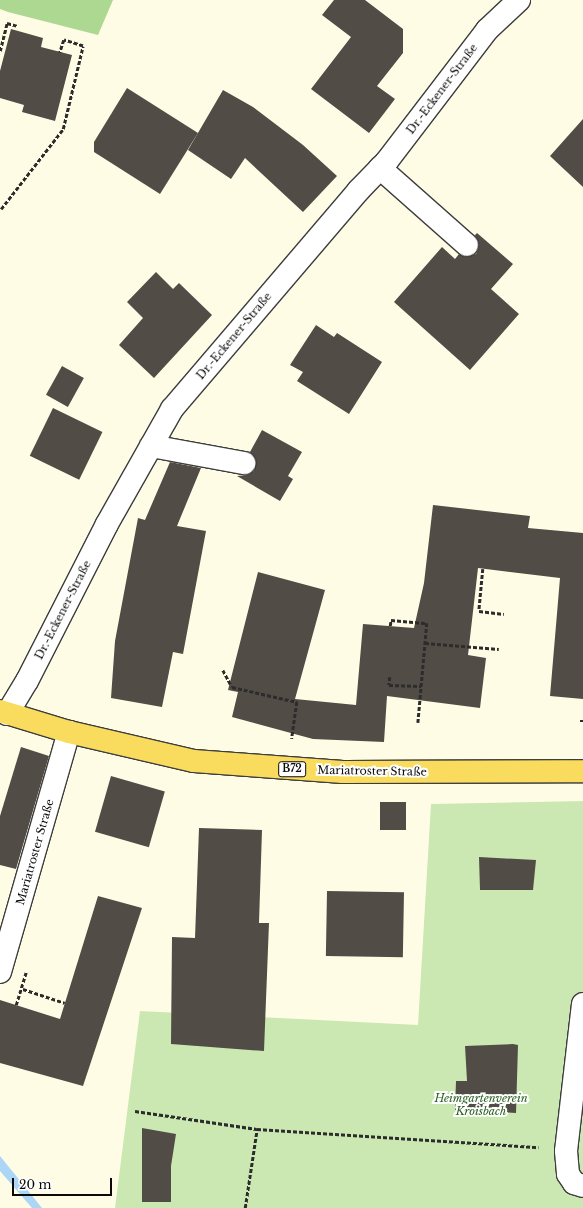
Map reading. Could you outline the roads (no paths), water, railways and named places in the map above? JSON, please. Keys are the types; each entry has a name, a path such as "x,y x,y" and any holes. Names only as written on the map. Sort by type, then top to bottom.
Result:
{"main road":[{"name":"Mariatroster Straße","path":"3,713 69,732 194,761 343,772 583,770"}],"street":[{"name":"Dr.-Eckener-Straße","path":"3,713 27,681 106,524 172,410 380,168 487,30 520,0"},
{"path":"380,168 467,245"},
{"path":"151,446 244,463"},
{"name":"Mariatroster Straße","path":"7,979 69,732"},
{"path":"583,1004 566,1150 568,1174 574,1183 583,1186"}],"water":[{"path":"0,1156 42,1208 32,1208 0,1171"}],"park label":[{"name":"Heimgartenverein Kroisbach","path":"481,1105"}]}
